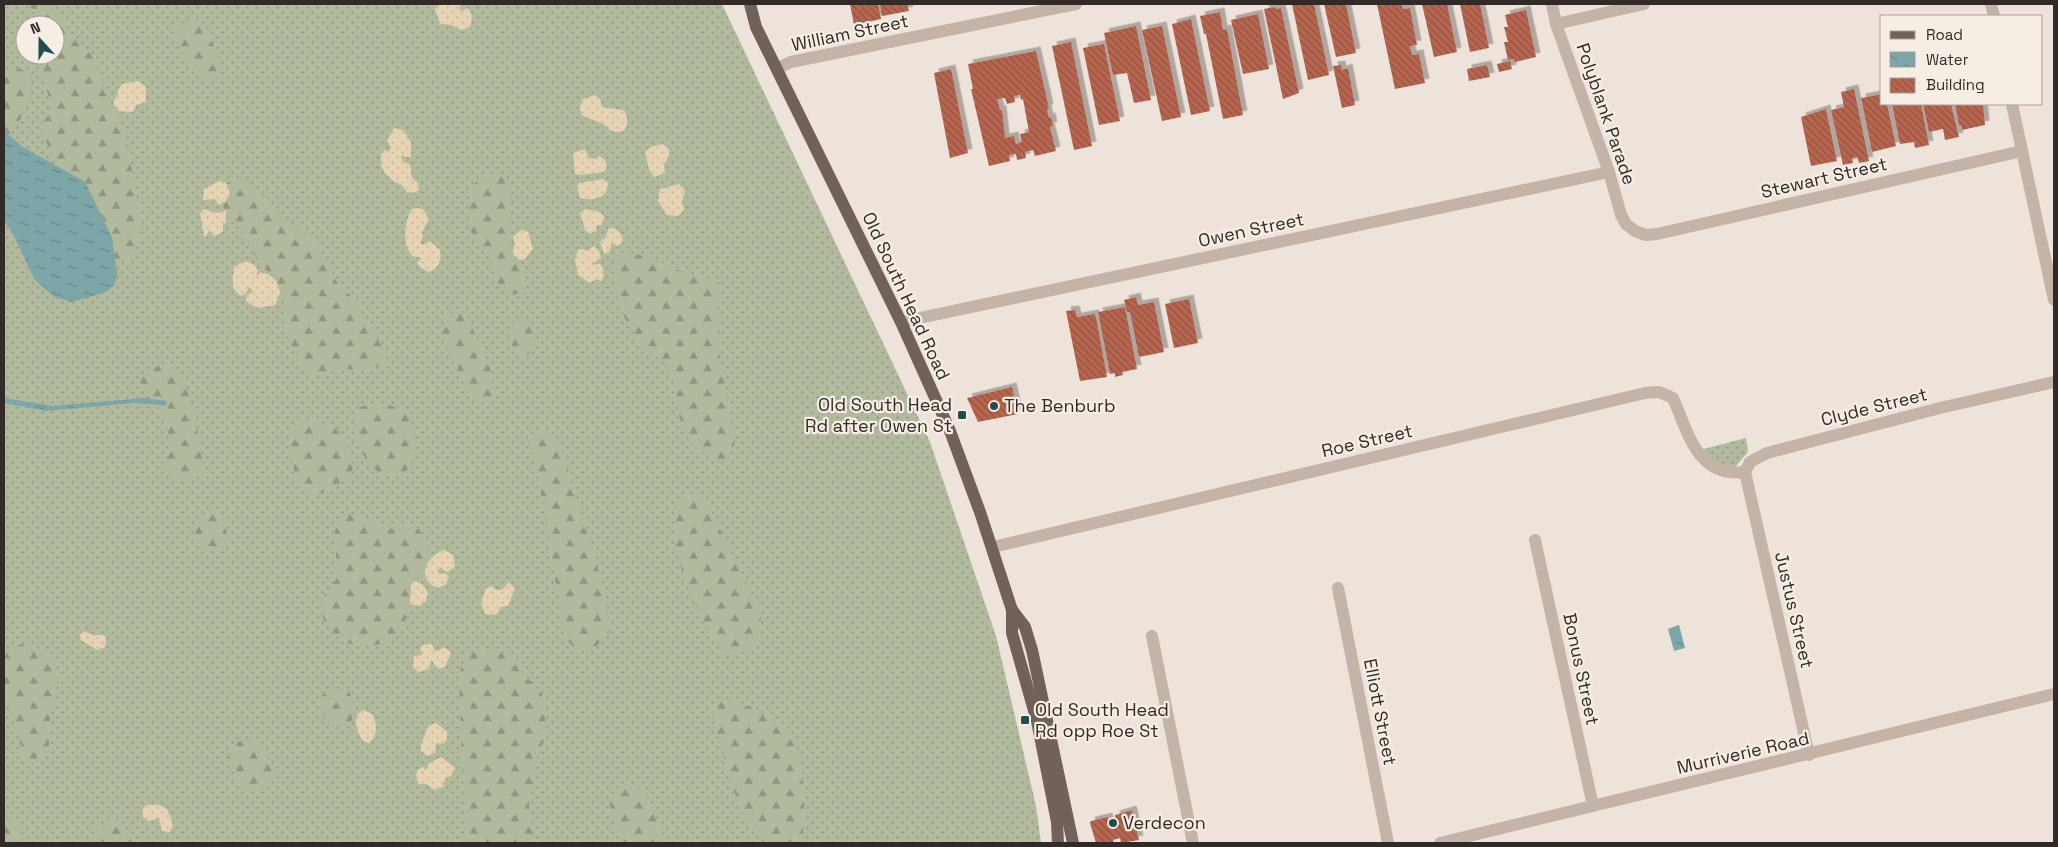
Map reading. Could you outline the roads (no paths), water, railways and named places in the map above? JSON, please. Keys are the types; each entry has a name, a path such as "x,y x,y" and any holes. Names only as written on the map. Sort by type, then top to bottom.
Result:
{"main road":[{"name":"Old South Head Road","path":"750,4 756,26 901,322 950,432 993,548 1012,610 1012,633 1037,721 1057,822 1058,843"},
{"name":"Old South Head Road","path":"1012,610 1025,627 1032,650 1051,729 1073,843"}],"street":[{"name":"William Street","path":"778,68 791,62 1076,4"},
{"name":"Polyblank Parade","path":"1552,4 1556,24 1609,172 1621,215 1626,224 1635,231"},
{"path":"1556,24 1644,4"},
{"path":"2012,105 2054,300"},
{"name":"Stewart Street","path":"1635,231 1646,235 1657,234 2022,152"},
{"name":"Owen Street","path":"901,322 1609,172"},
{"name":"Clyde Street","path":"1745,472 1750,462 1767,453 1940,408 2054,382"},
{"name":"Roe Street","path":"993,548 1645,393 1659,392 1673,398 1697,450 1710,466 1734,473 1745,472"},
{"name":"Justus Street","path":"1745,472 1809,755"},
{"name":"Bonus Street","path":"1535,540 1593,806"},
{"name":"Elliott Street","path":"1338,588 1388,843"},
{"path":"1152,636 1193,843"},
{"name":"Murriverie Road","path":"1440,843 1809,755 2054,694"}],"water":[{"path":"4,131 23,147 85,182 112,237 117,274 114,286 104,293 71,302 53,296 35,280 13,234 4,221"},
{"path":"4,398 53,406 144,398 149,398 150,404 134,403 46,411 4,403"},
{"path":"1679,625 1685,648 1674,651 1668,629"}],"waterway":[{"path":"144,401 164,403"}],"place":[{"name":"The Benburb","path":"994,406"},
{"name":"Old South Head Rd after Owen St","path":"962,415"},
{"name":"Old South Head Rd opp Roe St","path":"1025,720"},
{"name":"Verdecon","path":"1113,823"}]}
